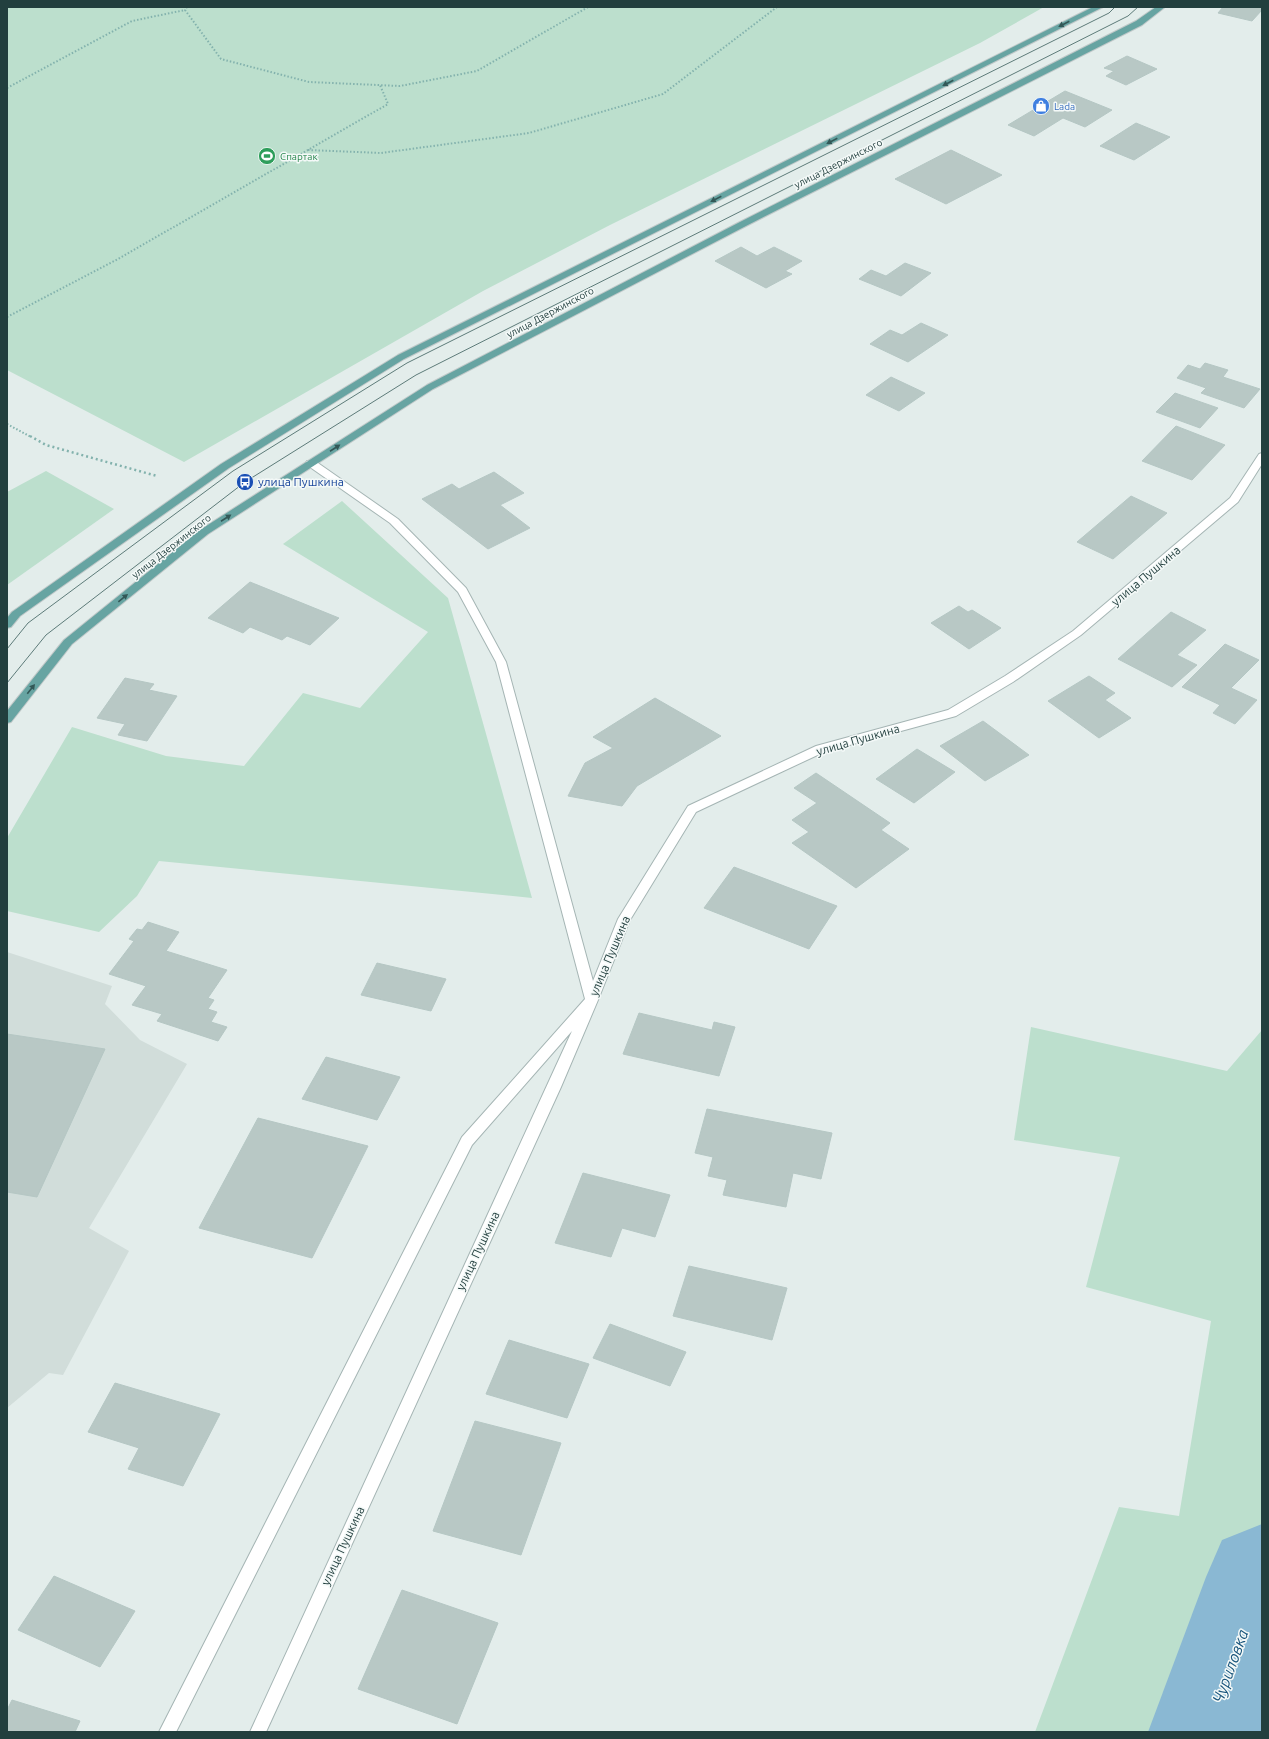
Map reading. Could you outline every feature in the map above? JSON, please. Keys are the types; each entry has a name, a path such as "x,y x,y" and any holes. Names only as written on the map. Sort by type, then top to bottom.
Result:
{"main road":[{"name":"улица Дзержинского","path":"7,624 16,614 225,466 401,357 1099,7"},
{"name":"улица Дзержинского","path":"7,719 68,642 204,532 430,387 741,225 1139,23 1160,7"}],"street":[{"name":"улица Пушкина","path":"258,1732 547,1102 592,1000 624,919 692,809 820,749 952,713 1009,679 1078,633 1234,500 1262,456"},
{"path":"167,1732 467,1141 592,1000 501,662 462,590 394,521 311,463"}],"path":[{"path":"7,88 132,21 185,10 187,7"},
{"path":"185,10 221,59 309,82 400,86 477,71 588,7"},
{"path":"308,150 381,153 529,133 663,94 777,7"},
{"path":"7,317 118,259 388,104 380,85"},
{"path":"7,424 46,445 163,478"}],"shaded area":[{"path":"7,952 112,986 105,1004 140,1040 187,1064 89,1228 129,1251 63,1375 49,1373 7,1408"}],"green space":[{"path":"7,7 1044,7 980,43 610,225 483,291 184,462 7,370"},
{"path":"46,471 114,509 7,585 7,492"},
{"path":"342,501 448,598 532,898 159,861 137,896 99,932 7,911 7,838 72,727 166,756 244,766 303,693 360,708 428,632 283,544"},
{"path":"1031,1027 1227,1071 1262,1030 1262,1732 1035,1732 1119,1507 1179,1516 1211,1321 1086,1287 1120,1157 1014,1140"}],"building":[{"path":"1223,7 1262,7 1262,10 1252,21 1218,13"},
{"path":"1127,56 1157,69 1126,85 1106,76 1114,71 1104,68"},
{"path":"1065,91 1112,110 1085,127 1063,118 1034,136 1008,125"},
{"path":"1136,123 1170,137 1134,160 1100,146"},
{"path":"951,150 1002,175 946,204 895,179"},
{"path":"741,247 757,256 774,247 802,261 785,271 792,274 766,288 715,261"},
{"path":"905,263 931,273 901,296 859,279 871,270 886,276"},
{"path":"921,323 948,335 908,362 870,344 890,330 902,335"},
{"path":"1205,363 1228,370 1223,377 1260,389 1244,408 1201,393 1206,388 1177,378 1188,365 1200,369"},
{"path":"891,377 925,393 899,411 866,395"},
{"path":"1175,393 1218,408 1200,428 1156,412"},
{"path":"1176,426 1225,445 1192,480 1142,461"},
{"path":"494,472 524,493 500,505 530,528 488,549 422,499 452,484 459,489"},
{"path":"1131,496 1167,513 1113,559 1077,542"},
{"path":"250,582 339,618 310,645 287,636 282,640 250,627 243,633 208,618"},
{"path":"959,606 968,612 972,610 1001,628 969,649 931,623"},
{"path":"1171,612 1206,630 1177,655 1197,665 1172,687 1118,659"},
{"path":"1225,644 1259,660 1231,688 1257,700 1235,724 1213,713 1220,705 1182,687"},
{"path":"1089,676 1115,693 1105,700 1131,718 1099,738 1048,701"},
{"path":"125,678 154,684 149,690 177,696 147,741 118,735 125,724 97,718"},
{"path":"655,698 721,736 637,786 622,806 568,796 585,763 613,748 593,737"},
{"path":"983,721 1029,755 985,781 940,746"},
{"path":"917,749 955,772 914,803 876,779"},
{"path":"816,773 890,823 881,830 909,849 856,888 792,843 809,832 792,820 817,803 794,788"},
{"path":"734,867 837,906 809,949 704,908"},
{"path":"148,922 179,932 166,951 227,970 208,998 214,1000 208,1009 217,1012 211,1022 227,1027 218,1041 157,1021 162,1014 132,1005 146,986 109,974 134,941 129,939 137,929 142,930"},
{"path":"377,963 446,979 431,1011 361,995"},
{"path":"639,1013 712,1030 714,1022 735,1027 719,1076 623,1054"},
{"path":"7,1034 105,1049 37,1197 7,1192"},
{"path":"326,1057 400,1077 377,1120 302,1099"},
{"path":"707,1109 832,1133 821,1179 793,1173 786,1207 723,1195 727,1180 708,1176 713,1157 695,1153"},
{"path":"258,1118 368,1146 312,1258 199,1228"},
{"path":"583,1173 670,1195 655,1237 622,1228 611,1257 555,1243"},
{"path":"689,1266 787,1288 772,1340 673,1316"},
{"path":"610,1324 686,1352 670,1386 593,1358"},
{"path":"509,1340 589,1364 567,1418 486,1394"},
{"path":"115,1383 220,1414 183,1486 128,1469 139,1448 88,1432"},
{"path":"475,1421 561,1443 521,1555 433,1531"},
{"path":"54,1576 135,1611 100,1667 18,1630"},
{"path":"402,1590 498,1623 457,1724 358,1689"},
{"path":"12,1700 80,1721 75,1732 7,1732 7,1710"}],"waterway":[{"name":"Чуриловка","path":"1207,1732 1262,1577"}],"tram line":[{"path":"7,649 28,623 233,471 407,363 1109,13 1115,7"},
{"path":"7,683 46,635 245,482 416,375 1128,16 1138,7"}],"place":[{"name":"Lada","path":"1041,106"},
{"name":"Спартак","path":"267,156"},
{"name":"улица Пушкина","path":"245,482"}]}
